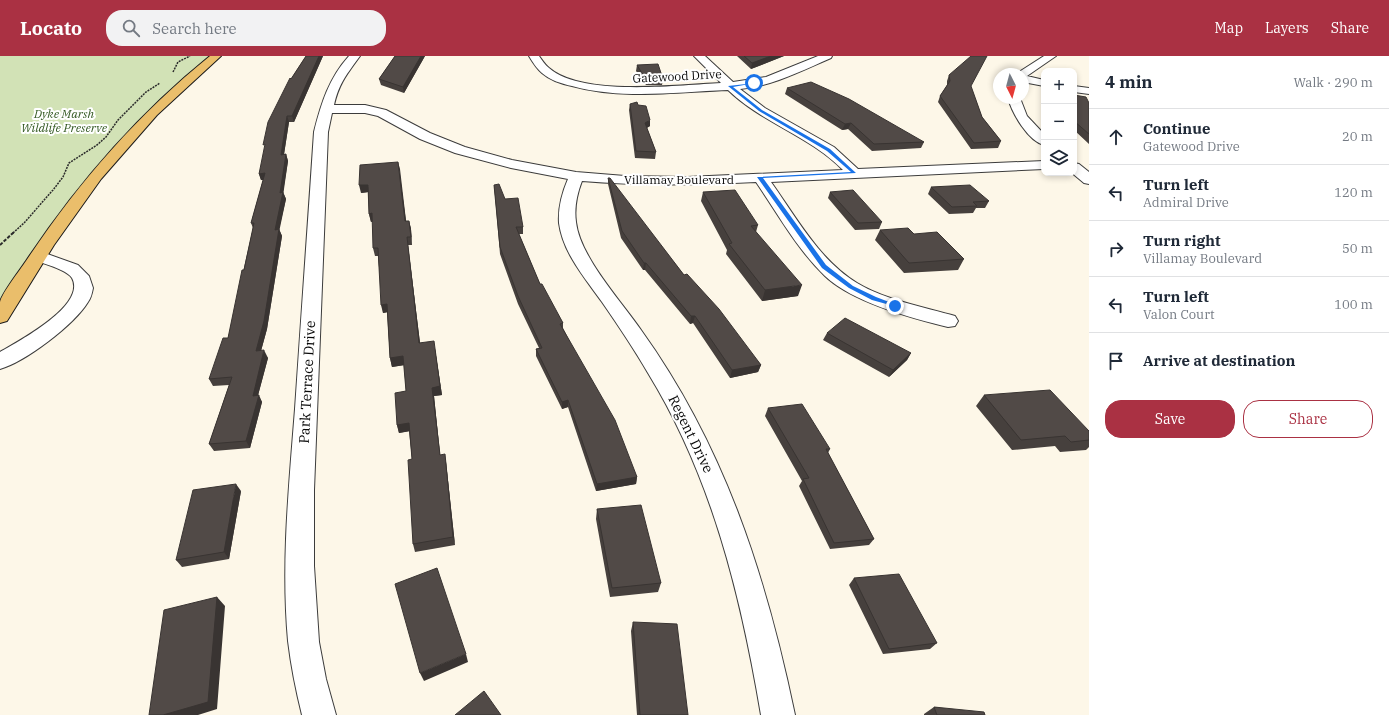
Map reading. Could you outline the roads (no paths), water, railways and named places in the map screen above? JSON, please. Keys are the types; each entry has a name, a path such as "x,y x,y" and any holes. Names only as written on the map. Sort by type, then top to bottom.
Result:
{"main road":[{"path":"0,317 20,283 80,197 130,136 181,85 216,56"}],"street":[{"name":"Park Terrace Drive","path":"319,715 307,658 301,608 301,508 321,140 326,108 333,86 338,76 355,56"},
{"name":"Gatewood Drive","path":"534,56 538,65 553,75 567,81 595,88 641,92 730,86 767,80 827,56"},
{"path":"699,56 730,86 761,111 829,150 854,173"},
{"path":"1029,70 1051,56"},
{"path":"1029,80 1041,82"},
{"path":"1077,89 1089,91"},
{"path":"1016,104 1020,115 1030,128 1043,140"},
{"name":"Villamay Boulevard","path":"326,108 365,109 382,113 425,136 460,150 511,164 576,176 659,181 1041,165"},
{"path":"1077,166 1089,166"},
{"path":"1077,169 1089,180"},
{"name":"Regent Drive","path":"576,176 570,190 566,206 566,220 570,237 583,263 654,363 684,415 707,463 726,512 744,568 763,641 778,715"},
{"path":"760,177 814,254 832,274 851,287 874,298 948,321"},
{"path":"0,362 54,328 70,314 79,302 83,291 83,283 80,277 70,268 39,256"}],"park label":[{"name":"Dyke Marsh Wildlife Preserve","path":"64,120"}]}
